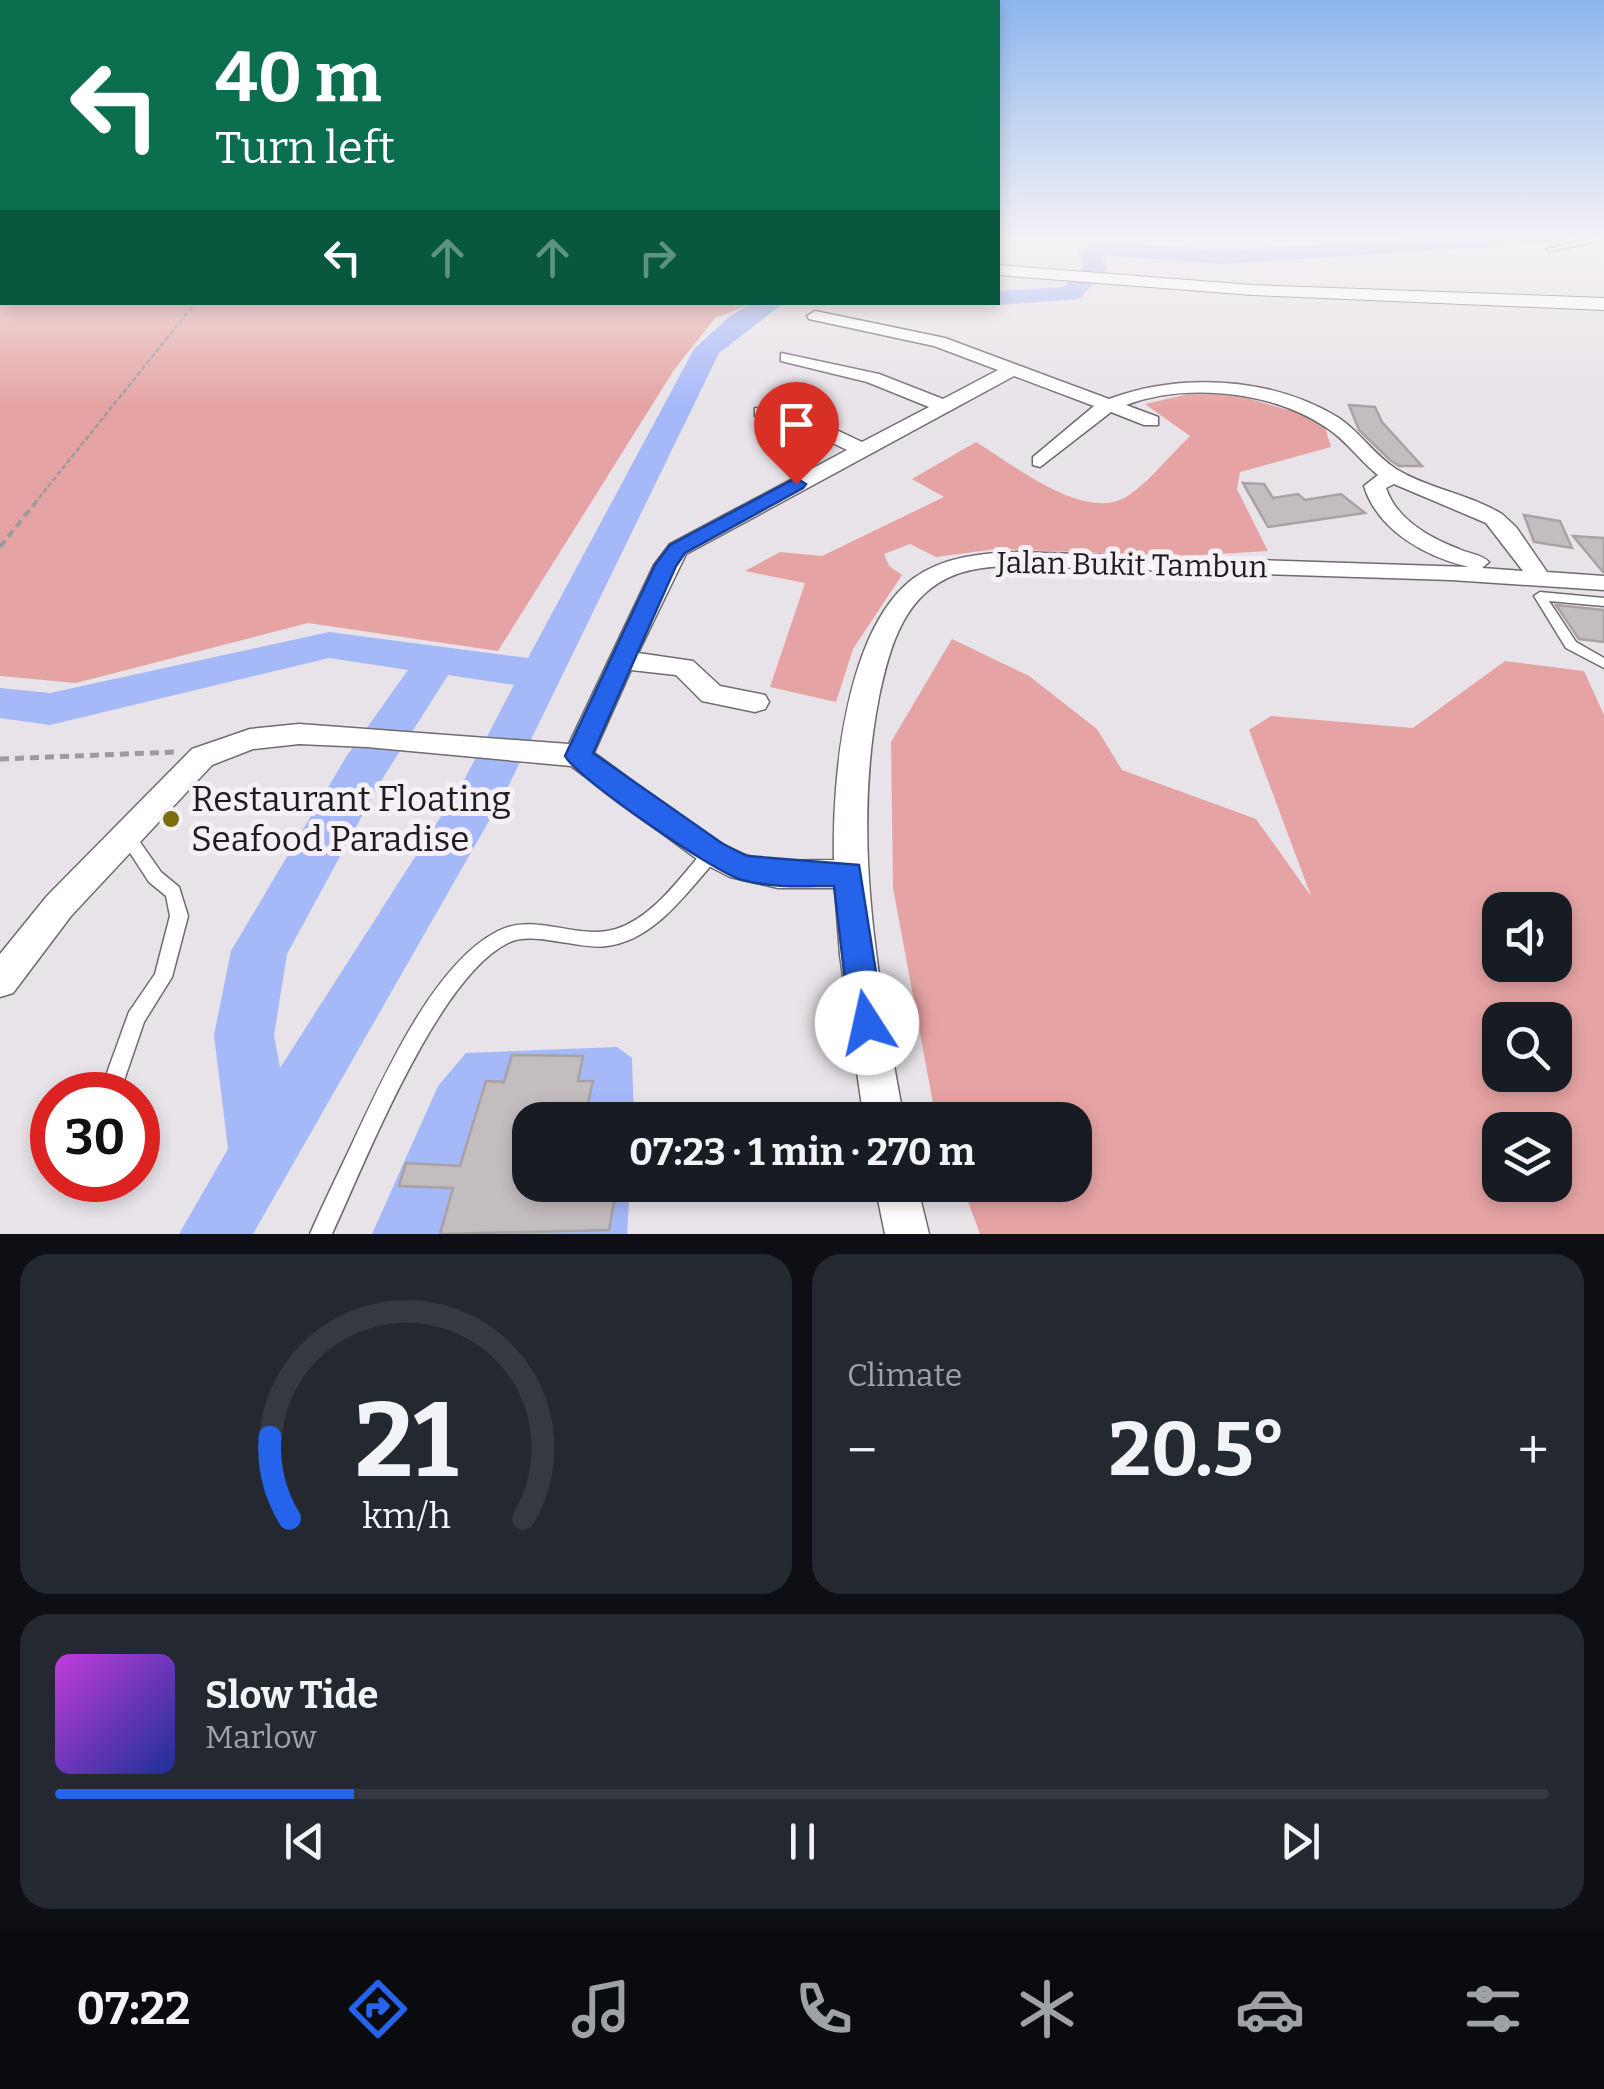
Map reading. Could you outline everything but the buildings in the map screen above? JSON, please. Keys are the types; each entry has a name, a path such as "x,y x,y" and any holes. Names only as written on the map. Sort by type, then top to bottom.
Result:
{"street":[{"path":"1287,294 1604,311"},
{"path":"1348,294 1604,304"},
{"path":"816,316 904,332 1015,368 1151,422"},
{"path":"787,358 874,378 945,406"},
{"path":"578,756 666,565 678,549 1015,368"},
{"path":"1040,461 1110,404 1173,390 1216,387 1248,392 1332,422 1392,476 1495,516 1553,582"},
{"path":"762,412 802,421 862,450"},
{"path":"1392,476 1376,486 1376,494 1428,547 1553,582"},
{"name":"Jalan Bukit Tambun","path":"881,1102 856,958 848,874 854,746 878,645 910,594 934,575 972,563 1017,559 1604,583"},
{"path":"623,660 684,668 712,694 755,702"},
{"path":"0,981 59,906 202,758 250,739 298,734 367,737 528,755 578,756 712,853 742,868 778,874 848,874"},
{"path":"900,1202 907,1234"}],"lane":[{"path":"1604,602 1553,582 1540,596 1572,645 1604,664"},
{"path":"117,1072 136,1018 163,977 179,916 173,892 154,878 126,834"},
{"path":"321,1234 409,1053 468,963 503,936 526,931 596,939 629,932 671,897 712,853"}],"path":[{"path":"0,547 194,305"},
{"path":"0,759 53,760 160,750 202,758"}],"shaded area":[{"path":"0,305 748,305 715,318 674,370 498,651 308,623 76,683 0,676"},
{"path":"1222,391 1306,415 1325,427 1331,447 1240,472 1237,489 1268,551 1186,556 996,549 936,557 910,544 884,554 889,566 902,575 853,649 836,702 770,687 805,583 745,571 780,552 822,556 944,497 912,479 976,442 1050,488 1092,502 1112,502 1137,489 1190,436 1145,404 1197,392"},
{"path":"952,639 1029,676 1097,729 1122,770 1256,819 1311,896 1249,730 1271,716 1413,728 1505,661 1584,671 1604,715 1604,1234 980,1234 968,1202 1092,1202 1092,1102 933,1102 893,888 891,742"}],"water":[{"path":"617,1047 632,1058 633,1102 512,1102 512,1202 629,1202 627,1234 372,1234 438,1086 466,1053"}],"waterway":[{"path":"1000,298 1070,294"},
{"path":"541,674 707,349 738,322 768,305"},
{"path":"0,703 50,709 329,645 541,674"},
{"path":"262,1155 244,1035 259,951 363,770 437,660"},
{"path":"262,1155 481,793 541,674"},
{"path":"214,1234 262,1155"}],"place":[{"name":"Restaurant Floating Seafood Paradise","path":"171,819"}],"route":[{"path":"796,484 678,549 666,565 578,756 712,853 742,868 778,874 848,874 867,1023"}]}
